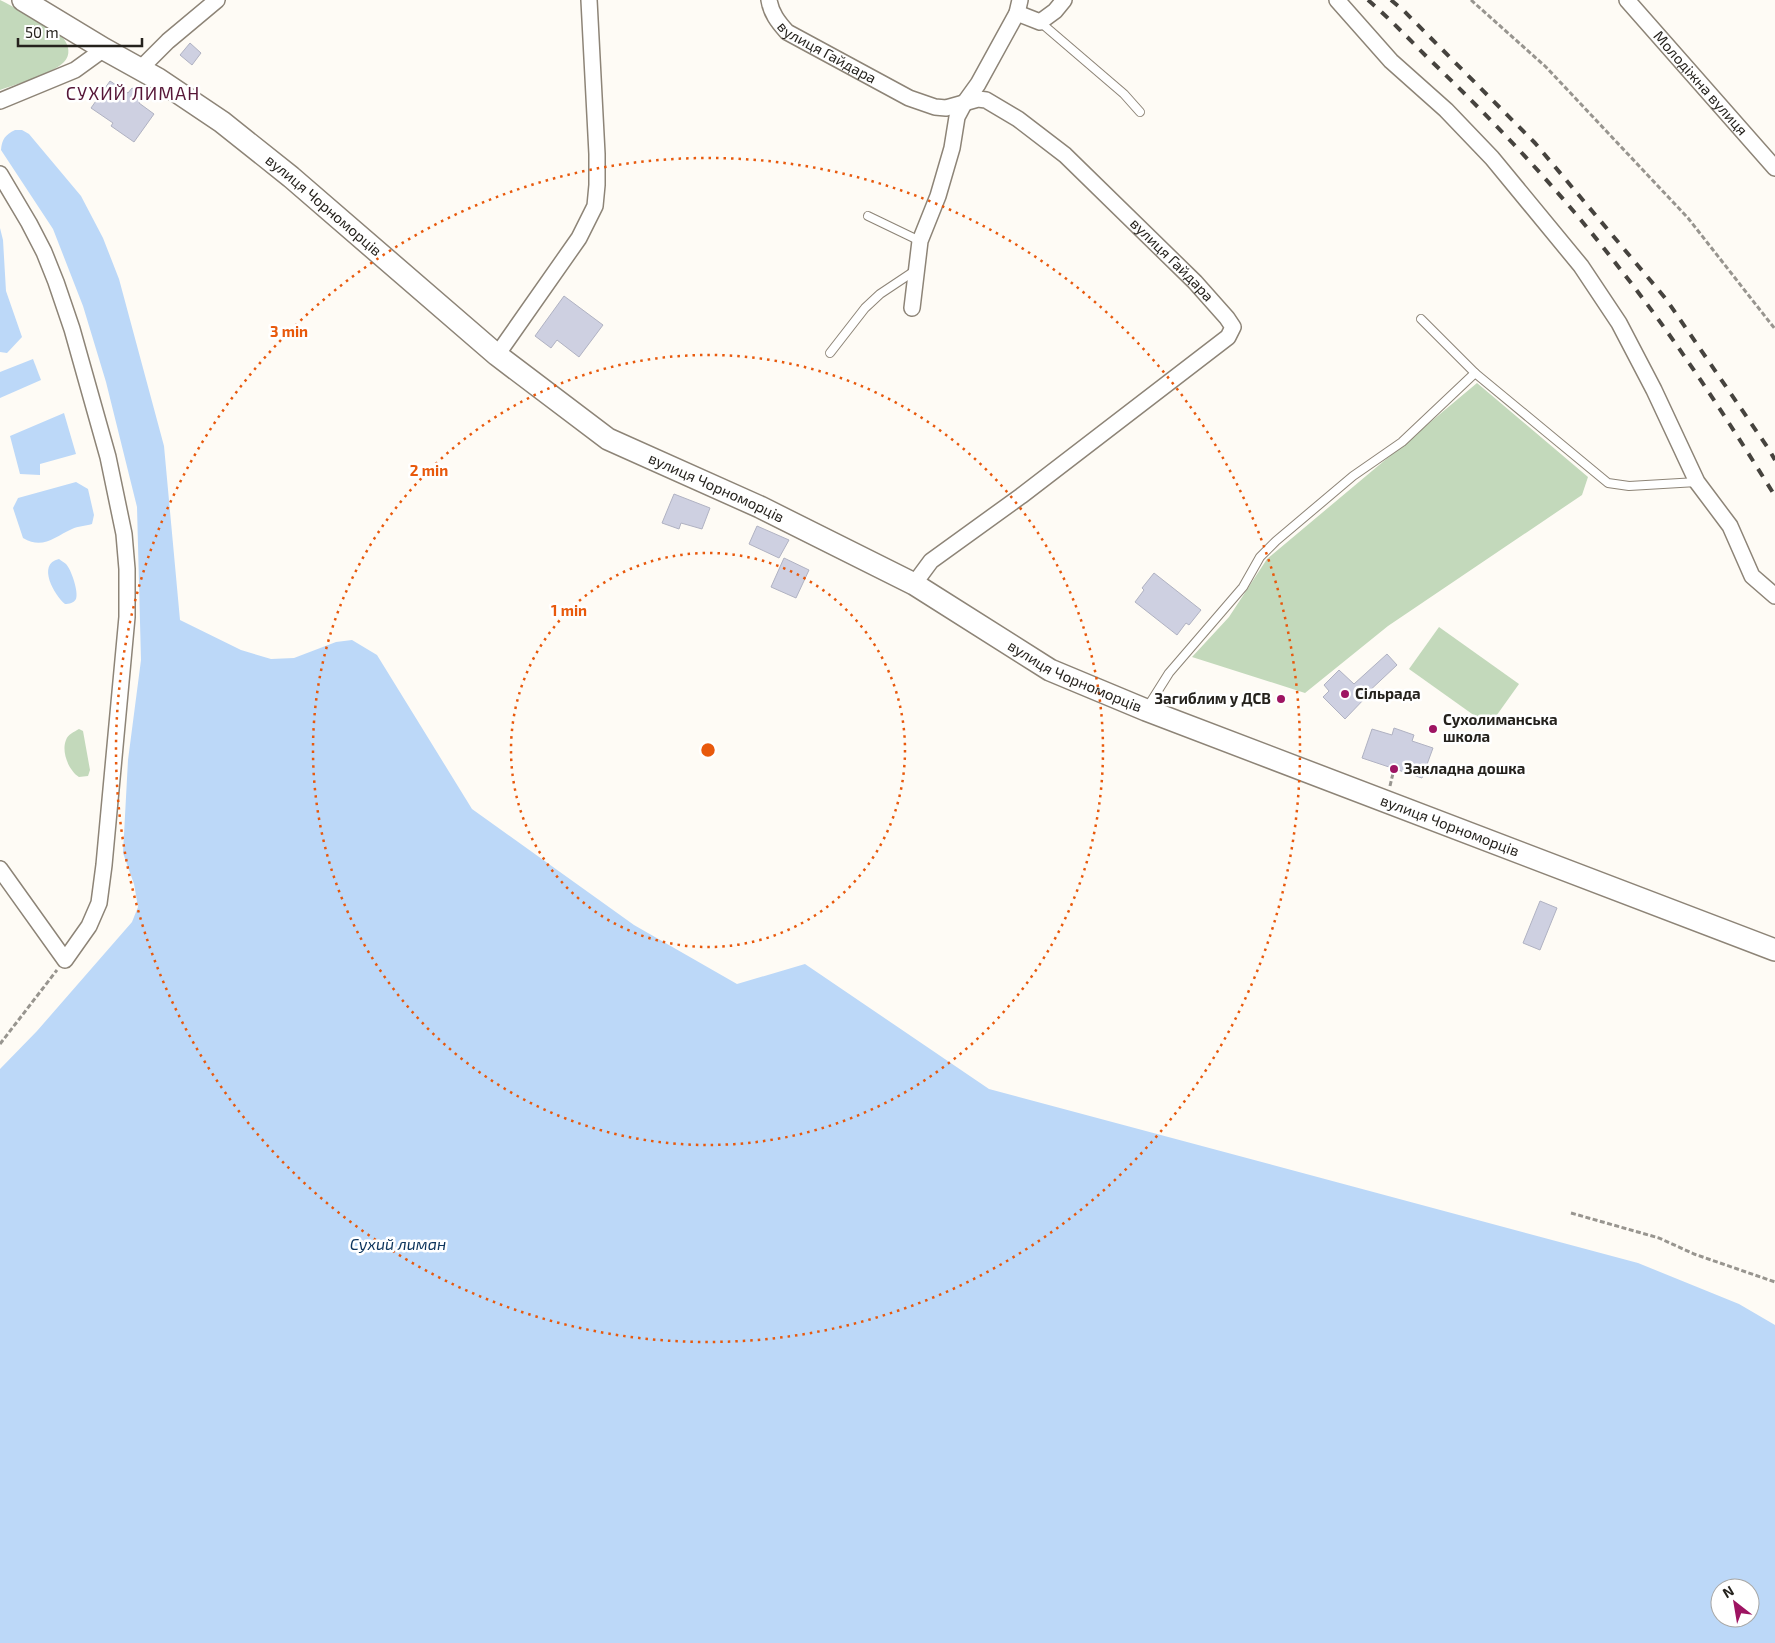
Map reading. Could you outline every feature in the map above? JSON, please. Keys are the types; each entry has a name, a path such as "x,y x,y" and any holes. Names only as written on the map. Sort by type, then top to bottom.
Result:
{"main road":[{"name":"вулиця Чорноморців","path":"23,0 158,79 222,122 283,171 496,355 608,439 760,507 914,584 1050,670 1146,710 1775,950"}],"street":[{"path":"140,69 168,41 217,0"},
{"path":"496,355 579,238 595,206 597,154 590,0"},
{"name":"вулиця Гайдара","path":"769,0 770,8 778,22 787,32 909,98 946,108 978,99 986,100 1018,119 1065,154 1195,282 1227,318 1233,328 1228,337 1021,496 931,561 914,584"},
{"path":"912,308 920,241 938,196 952,148 957,117 978,84 1019,7 1040,22 1055,11 1064,0"},
{"path":"1337,0 1391,61 1446,110 1492,158 1581,266 1619,323 1654,390 1697,482 1730,526 1752,576 1775,596"},
{"name":"Молодіжна вулиця","path":"1627,0 1775,168"},
{"path":"0,100 75,70 104,49"},
{"path":"0,174 44,252 72,329 108,457 124,534 127,569 127,617 99,903 89,926 65,960 0,869"}],"lane":[{"path":"1040,22 1124,94 1140,112"},
{"path":"868,216 920,241"},
{"path":"830,353 865,308 887,289 916,270"},
{"path":"1421,319 1475,373 1608,483 1629,486 1697,482"},
{"path":"1146,710 1169,674 1244,587 1260,557 1353,476 1402,442 1475,373"}],"path":[{"path":"1471,0 1546,67 1688,218 1775,329"},
{"path":"0,1044 65,960"},
{"path":"1571,1213 1659,1238 1694,1254 1775,1282"}],"green space":[{"path":"0,0 60,35 68,47 68,56 64,62 51,71 0,90"},
{"path":"1477,383 1588,477 1582,495 1388,626 1305,693 1192,657 1229,617 1267,559"},
{"path":"1439,627 1519,684 1489,726 1409,669"},
{"path":"79,729 83,731 90,770 88,776 79,777 69,766 65,755 65,745 71,733"}],"water":[{"name":"Сухий лиман","path":"15,130 22,130 29,134 81,196 103,238 119,279 164,446 180,620 241,650 271,659 294,658 336,642 352,640 377,655 472,809 634,925 737,984 805,964 989,1089 1638,1263 1739,1304 1775,1325 1775,1643 0,1643 0,1069 37,1031 132,922 138,907 134,884 123,853 128,760 141,660 137,507 106,382 83,306 53,229 1,150 6,136"},
{"path":"0,228 3,240 6,291 22,337 7,353 0,352"},
{"path":"33,359 41,380 0,398 0,372"},
{"path":"64,413 76,454 40,464 40,475 20,474 10,436"},
{"path":"76,482 88,489 94,515 92,524 74,528 43,543 23,538 13,508 18,498"},
{"path":"59,559 65,563 72,575 77,596 74,601 65,604 53,588 48,573 52,562"}],"building":[{"path":"190,43 201,53 192,65 180,55"},
{"path":"110,81 128,93 132,88 143,96 139,103 154,114 134,142 111,126 113,123 91,108"},
{"path":"564,296 603,325 579,357 557,340 551,348 535,336"},
{"path":"674,494 710,508 702,529 681,523 679,529 662,523"},
{"path":"757,526 789,540 779,558 749,544"},
{"path":"784,558 809,570 796,598 771,587"},
{"path":"1154,573 1201,610 1189,625 1186,623 1177,635 1135,602 1144,590 1142,588"},
{"name":"Сільрада","path":"1387,654 1397,665 1365,695 1367,696 1345,719 1323,697 1329,691 1324,685 1339,670 1354,684"},
{"path":"1394,728 1414,735 1412,741 1433,748 1422,778 1362,758 1372,729 1392,735"},
{"path":"1540,901 1557,908 1540,950 1523,943"}],"railway":[{"path":"1368,0 1478,107 1573,211 1680,349 1775,496"},
{"path":"1391,0 1535,143 1666,299 1775,460"}],"place":[{"name":"Сільрада","path":"1345,694"},
{"name":"Загиблим у ДСВ","path":"1281,699"},
{"name":"Сухолиманська школа","path":"1433,729"},
{"name":"Закладна дошка","path":"1394,769"}],"district":[{"name":"СУХИЙ ЛИМАН","path":"133,94"}]}
